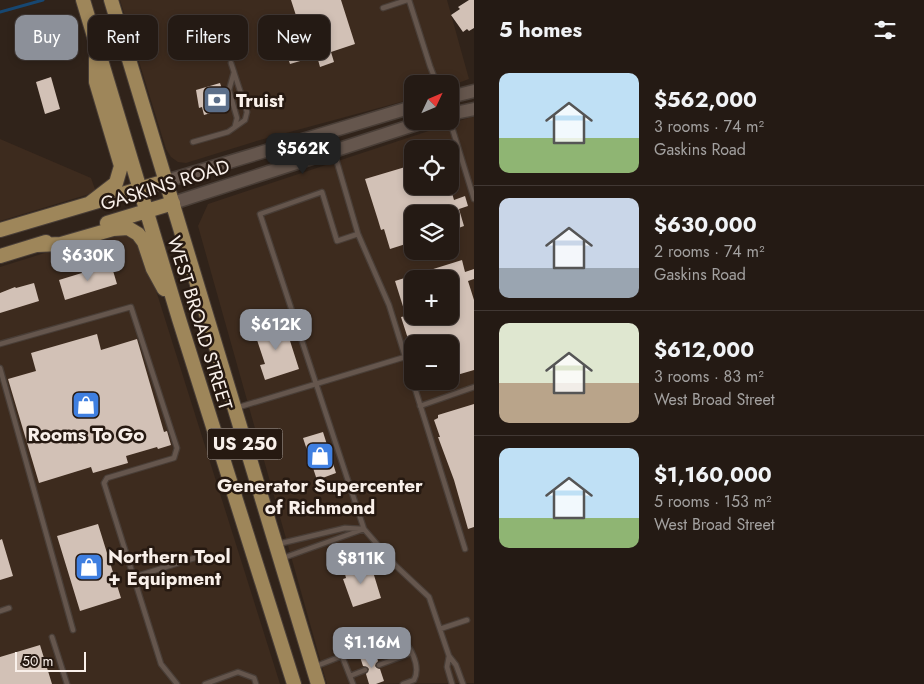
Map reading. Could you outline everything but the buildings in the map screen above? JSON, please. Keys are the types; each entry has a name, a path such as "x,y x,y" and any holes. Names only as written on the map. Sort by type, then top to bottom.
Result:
{"main road":[{"name":"WEST BROAD STREET","path":"83,0 88,17"},
{"name":"WEST BROAD STREET","path":"111,0 318,684"},
{"path":"90,203 116,182 120,166 96,82 96,60"},
{"name":"WEST BROAD STREET","path":"101,60 179,319 294,684"},
{"path":"459,95 474,91"},
{"name":"GASKINS ROAD","path":"0,230 404,109"},
{"path":"459,112 474,109"},
{"name":"GASKINS ROAD","path":"0,256 173,203 404,128"},
{"path":"37,245 61,244 118,228 133,230 144,242 153,270 179,319"}],"lane":[{"path":"383,8 408,0 434,75"},
{"path":"193,142 228,132 245,120 247,112 231,63"},
{"path":"234,71 229,90 237,118 235,126"},
{"path":"453,130 474,199"},
{"path":"235,408 404,356 383,289 358,234 333,150"},
{"path":"358,234 337,241 322,192 260,214 318,384 364,529 396,566 429,597 449,656 456,665 463,684"},
{"path":"0,344 130,307 177,448 174,458 107,478 104,483 161,664 177,684"},
{"path":"0,368 74,630"},
{"path":"420,406 474,387"},
{"path":"415,390 465,550"},
{"path":"275,545 345,528 364,529"},
{"path":"279,560 364,529"},
{"path":"134,577 204,555"},
{"path":"0,611 10,608"},
{"path":"440,628 467,620"},
{"path":"52,636 67,684"},
{"path":"313,668 396,638 406,642 417,671 414,680 404,684"},
{"path":"379,665 411,654"},
{"path":"342,656 353,684"},
{"path":"449,656 447,667 452,684"},
{"path":"350,676 365,670"},
{"path":"205,684 238,672 254,678 256,684"}],"shaded area":[{"path":"120,0 447,0 469,79 459,83 459,75 404,75 404,101 260,140 186,163 178,162 171,157 166,149 139,60 158,60 158,15 125,15"},
{"path":"474,116 474,683 327,684 198,226 208,204 432,130 459,130 459,121"},
{"path":"0,139 91,178 96,192 0,221"},
{"path":"115,231 127,233 142,246 280,684 0,684 0,267"}],"waterway":[{"path":"0,12 43,0"}],"place":[{"name":"Truist","path":"217,100"},
{"name":"Rooms To Go","path":"86,405"},
{"name":"Generator Supercenter of Richmond","path":"320,456"},
{"name":"Northern Tool + Equipment","path":"89,567"}]}
